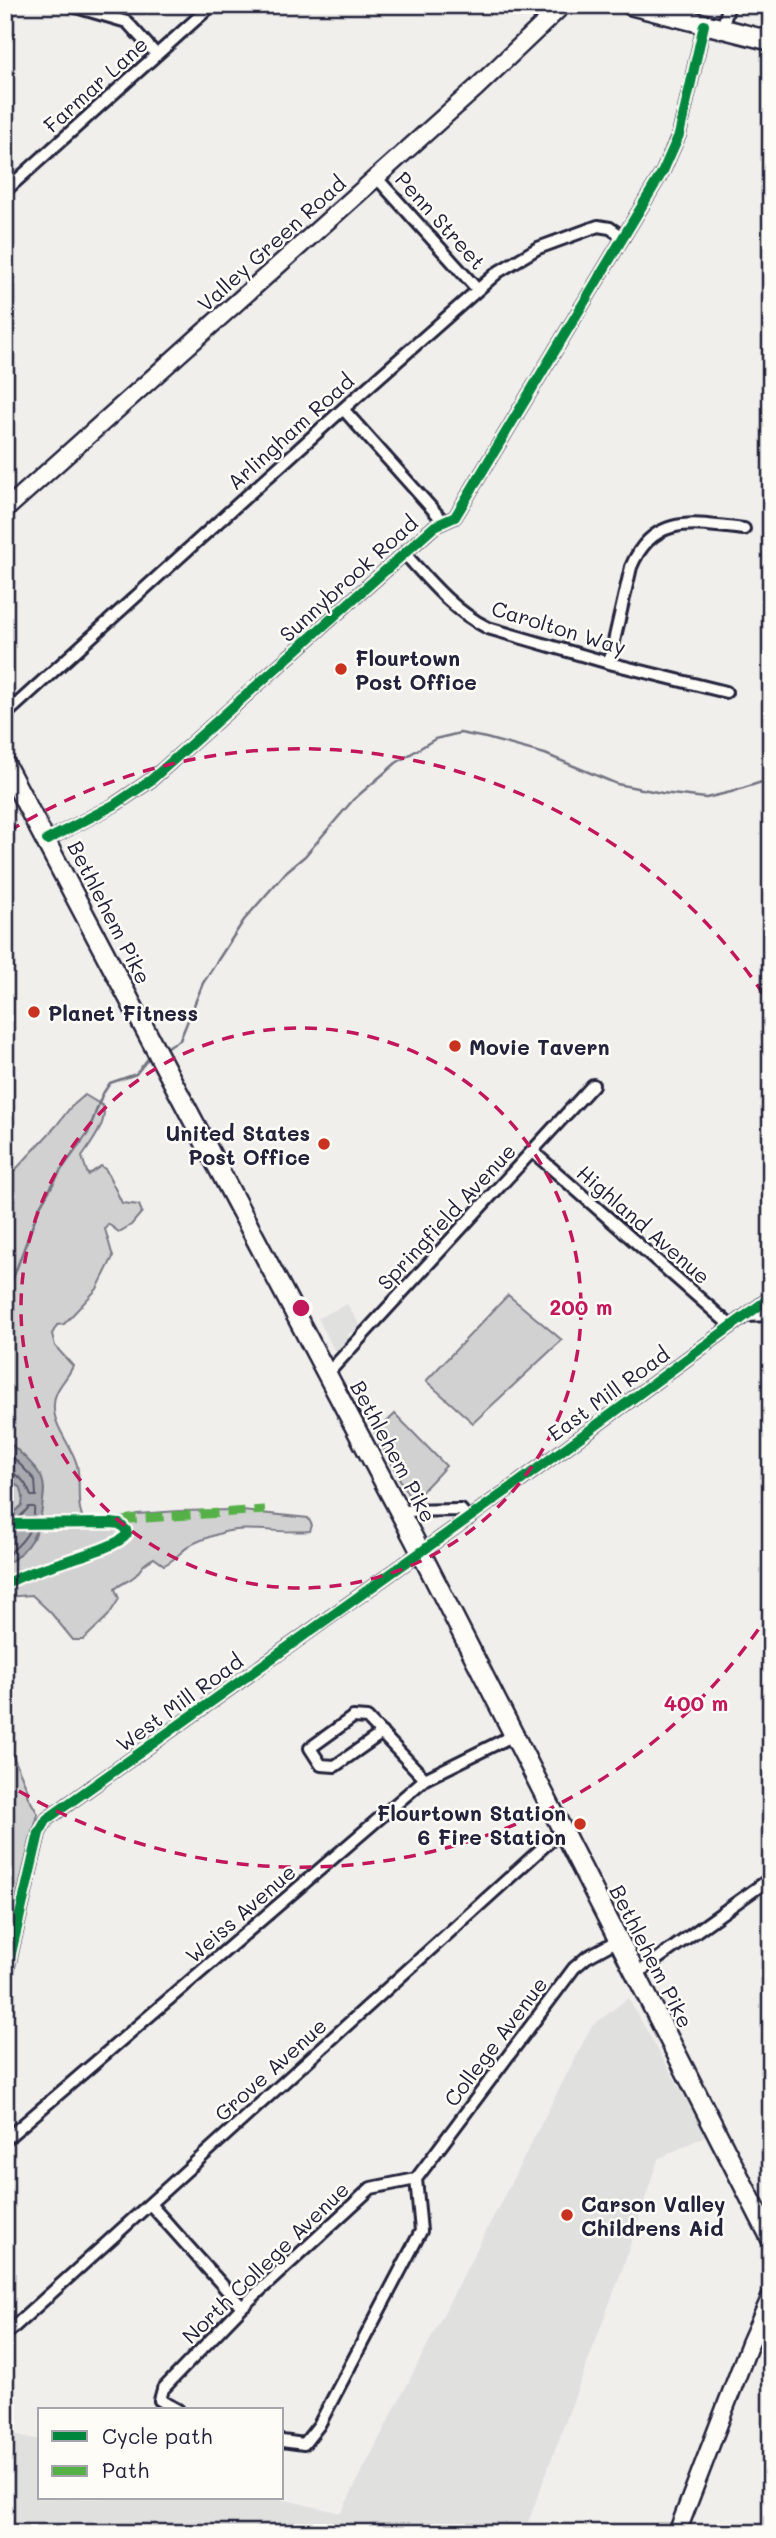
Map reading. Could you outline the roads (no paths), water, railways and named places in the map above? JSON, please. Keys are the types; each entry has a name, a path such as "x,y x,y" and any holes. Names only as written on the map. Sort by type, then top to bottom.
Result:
{"main road":[{"path":"630,5 771,41"},
{"name":"Bethlehem Pike","path":"6,768 47,840 421,1552 771,2239"}],"street":[{"path":"69,5 127,22 156,54"},
{"name":"Farmar Lane","path":"5,191 212,5"},
{"name":"Valley Green Road","path":"5,510 476,88 563,5"},
{"path":"713,27 729,5"},
{"name":"Sunnybrook Road","path":"47,840 114,805 151,780 435,526 455,517 663,171 679,135 713,27"},
{"name":"Penn Street","path":"376,177 477,289"},
{"name":"Arlingham Road","path":"5,715 477,289 527,253 597,226 610,228 624,237"},
{"path":"343,409 444,522"},
{"path":"609,663 631,567 647,543 670,527 689,523 744,529"},
{"name":"Carolton Way","path":"405,554 445,597 477,622 512,636 726,692"},
{"name":"Springfield Avenue","path":"327,1374 593,1085"},
{"name":"Highland Avenue","path":"532,1151 732,1326"},
{"name":"East Mill Road","path":"468,1519 771,1297"},
{"path":"746,1316 771,1315"},
{"path":"399,1511 461,1510 468,1519"},
{"name":"West Mill Road","path":"5,1979 39,1833 47,1819 468,1519"},
{"path":"382,1733 335,1766 321,1765 310,1748 353,1717 367,1718 382,1733 425,1779"},
{"name":"Weiss Avenue","path":"5,2140 425,1779 514,1735"},
{"name":"Grove Avenue","path":"5,2335 561,1831"},
{"path":"635,1975 771,1878"},
{"name":"College Avenue","path":"416,2179 573,1968 618,1940"},
{"path":"284,2441 304,2444 319,2425 421,2231 416,2179"},
{"name":"North College Avenue","path":"174,2408 160,2400 163,2389 242,2307 371,2188 416,2179"},
{"path":"150,2204 242,2307"},
{"path":"677,2533 750,2343 771,2296"}],"water":[{"path":"5,1439 37,1471 43,1481 44,1491 42,1511 32,1538 21,1553 5,1565 5,1535 11,1516 22,1505 23,1497 21,1488 5,1477"}],"waterway":[{"path":"163,1049 180,1040 203,983 244,920 287,871 305,856 353,800 396,763 435,739 460,733 486,738 545,754 617,784 662,793 706,798 771,779"},
{"path":"5,1300 39,1208 61,1170 88,1133 102,1095 110,1083 136,1074 151,1055"}],"place":[{"name":"Flourtown Post Office","path":"341,669"},
{"name":"Planet Fitness","path":"34,1012"},
{"name":"Movie Tavern","path":"455,1046"},
{"name":"United States Post Office","path":"324,1144"},
{"name":"Flourtown Station 6 Fire Station","path":"580,1824"},
{"name":"Carson Valley Childrens Aid","path":"567,2215"}]}
